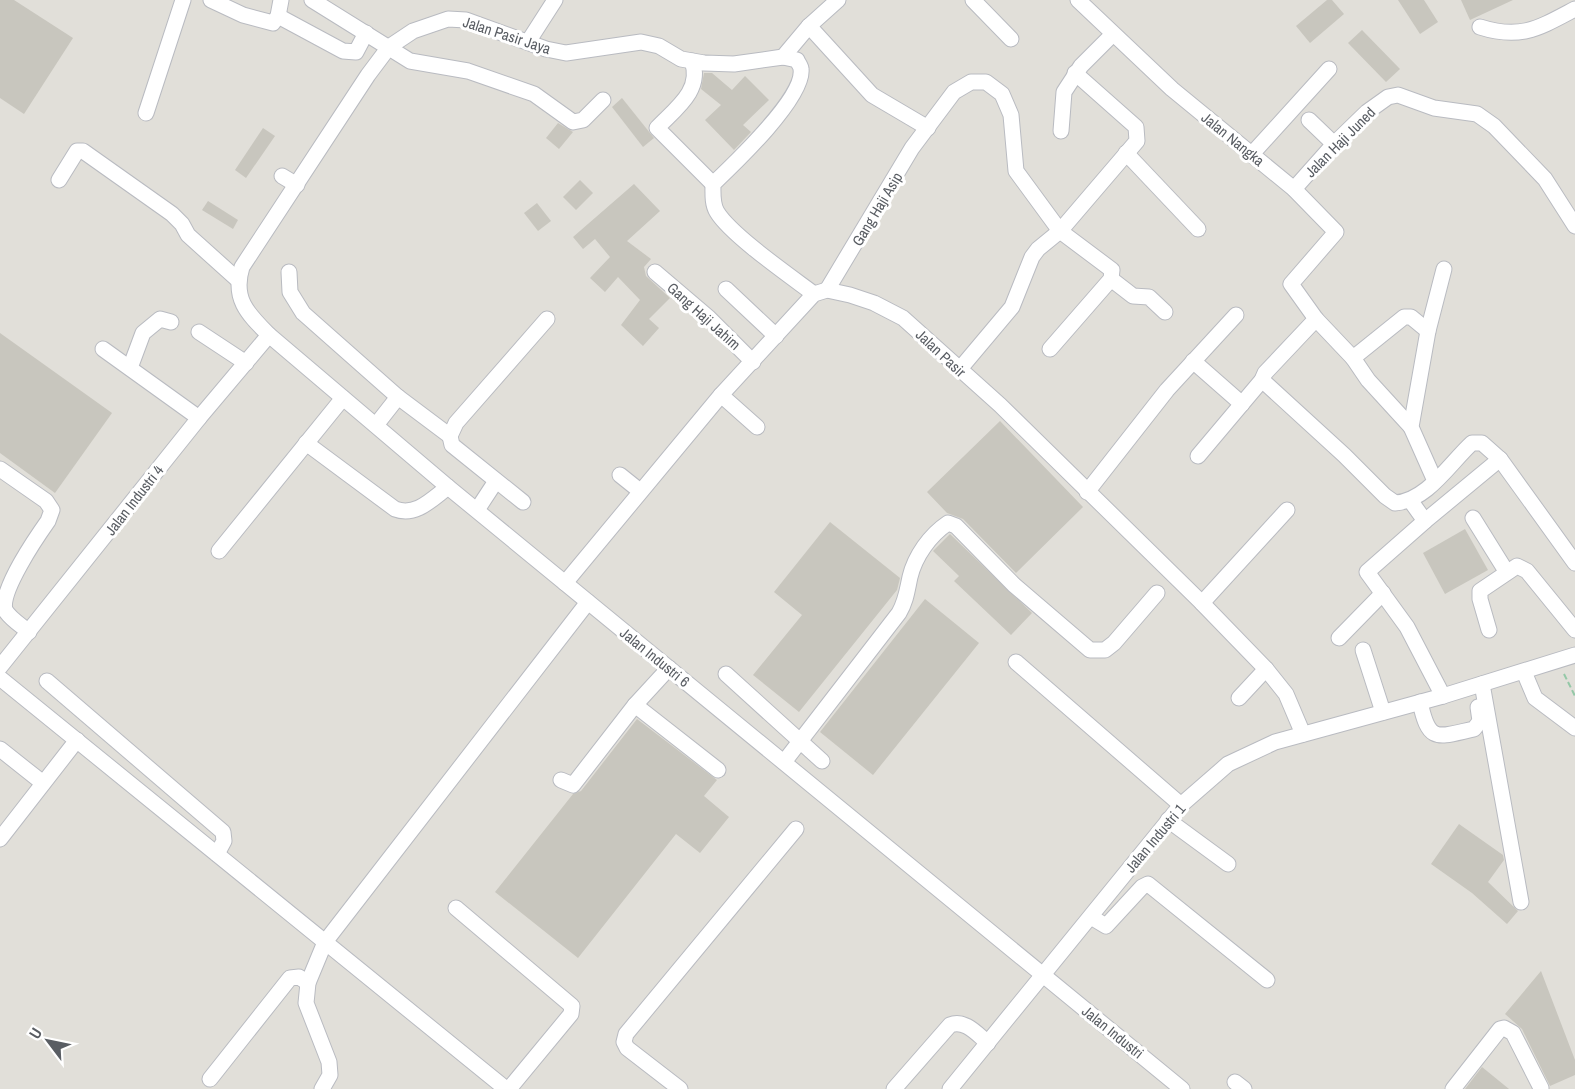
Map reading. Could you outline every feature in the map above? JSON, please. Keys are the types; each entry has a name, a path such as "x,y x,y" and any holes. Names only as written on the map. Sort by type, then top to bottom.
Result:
{"street":[{"path":"146,113 183,0"},
{"path":"211,0 268,23 273,23 278,16 281,0"},
{"path":"312,0 410,61 468,72 534,94 573,122 583,120 603,100"},
{"path":"528,42 555,0"},
{"path":"713,184 754,145 787,104 801,69 797,60 783,57 809,26 838,0"},
{"path":"973,0 1011,39"},
{"name":"Jalan Nangka","path":"1078,0 1172,89 1294,189 1336,232 1291,284 1316,319"},
{"path":"1480,27 1496,32 1518,34 1546,24 1575,9"},
{"path":"278,16 343,51 356,52 366,33"},
{"name":"Jalan Pasir Jaya","path":"238,280 242,267 389,47 413,31 448,19 466,20 546,49 566,53 641,42 659,46 681,59 692,61 734,64 783,57"},
{"path":"809,26 872,95 928,128"},
{"path":"1061,131 1064,92 1076,73 1113,34"},
{"path":"566,583 721,395 820,292 740,235 717,212 713,184 657,128 689,94 695,77 692,61"},
{"path":"1251,155 1329,69"},
{"path":"959,370 1012,307 1032,257 1060,231 1137,141 1136,127 1076,73"},
{"name":"Gang Haji Asip","path":"820,292 912,148 954,92 971,82 986,82 1002,94 1011,115 1016,171 1060,231 1112,270 1111,279"},
{"name":"Jalan Haji Juned","path":"1294,189 1334,144 1388,97 1398,95 1434,108 1477,114 1494,126 1545,179 1575,226"},
{"path":"1308,120 1334,144"},
{"path":"59,180 77,151 83,151 172,214 182,224 188,235 238,280 239,297 246,312 269,335"},
{"path":"1126,153 1198,229"},
{"path":"282,176 297,185"},
{"path":"1411,427 1428,331 1444,269"},
{"path":"289,272 290,292 303,314 398,397 450,436"},
{"name":"Gang Haji Jahim","path":"655,272 709,318 753,362"},
{"path":"1050,349 1111,279 1133,296 1149,297 1166,312"},
{"path":"726,289 776,336"},
{"name":"Jalan Pasir","path":"820,292 874,303 903,318 1000,405 1266,669 1286,694 1303,734"},
{"path":"1087,492 1193,362 1236,315"},
{"path":"1353,358 1404,317 1411,317 1428,331"},
{"path":"130,368 143,333 160,319 171,322"},
{"path":"523,502 452,445 450,436 456,423 547,319"},
{"path":"1198,456 1262,380 1265,373 1316,319 1353,358 1368,380 1411,427 1436,481"},
{"path":"199,332 246,363"},
{"name":"Jalan Industri 4","path":"0,667 199,418 269,335"},
{"name":"Jalan Industri 6","path":"269,335 448,487 1043,975"},
{"path":"103,349 199,418"},
{"path":"1193,362 1242,404"},
{"path":"1262,380 1395,503 1410,500 1436,481 1472,443 1482,443 1500,459 1575,563"},
{"path":"721,395 757,427"},
{"path":"376,425 398,397"},
{"path":"219,551 343,398"},
{"path":"306,442 395,509 405,513 416,510 448,487"},
{"path":"1443,696 1407,627 1367,572 1500,459"},
{"path":"0,469 45,501 52,510 48,520 4,586 2,600 4,610 29,632"},
{"path":"620,475 640,491"},
{"path":"477,510 496,481"},
{"path":"1410,500 1425,521"},
{"path":"1202,603 1287,510"},
{"path":"1473,518 1506,571"},
{"path":"784,762 899,613 906,601 910,576 919,556 931,539 948,523 956,526 1014,585 1090,650 1105,651 1157,593"},
{"path":"1489,630 1480,591 1506,571 1517,566 1527,571 1575,630"},
{"path":"1339,638 1383,593"},
{"path":"322,1089 330,1075 329,1062 306,1003 308,983 325,942 588,602"},
{"path":"1363,650 1383,712"},
{"name":"Jalan Industri 1","path":"950,1089 1168,820 1181,805 1228,764 1275,742 1443,696 1575,655"},
{"path":"1016,662 1181,805"},
{"path":"561,780 573,785 635,705 669,668"},
{"path":"1239,698 1266,669"},
{"path":"1524,672 1535,698 1575,728"},
{"path":"726,674 822,761"},
{"path":"0,678 508,1089 571,1014 573,1006 456,908"},
{"path":"47,681 223,832 224,841 217,854"},
{"path":"1420,702 1429,732 1438,736 1474,729 1480,721 1479,685"},
{"path":"1479,685 1521,902"},
{"path":"635,705 718,770"},
{"path":"0,839 77,740"},
{"path":"0,749 43,783"},
{"path":"1168,820 1228,864"},
{"path":"680,1089 627,1048 624,1042 626,1034 796,830"},
{"path":"1091,917 1106,926 1142,887 1148,885 1267,980"},
{"name":"Jalan Industri","path":"1043,975 1182,1089"},
{"path":"210,1079 290,978 299,977 308,983"},
{"path":"894,1089 950,1025 957,1022 963,1023 988,1043"},
{"path":"1453,1089 1500,1029 1504,1028 1513,1033 1541,1088"}],"path":[{"path":"1557,661 1575,696"}],"shaded area":[{"path":"0,0 1575,0 1575,1089 0,1089"}],"building":[{"path":"0,0 14,0 73,38 24,114 0,98"},
{"path":"1327,0 1332,0 1344,14 1310,43 1296,26"},
{"path":"1398,0 1424,0 1438,22 1420,34"},
{"path":"1461,0 1513,0 1470,20"},
{"path":"1362,30 1400,69 1386,82 1348,43"},
{"path":"704,73 712,73 732,90 745,76 769,100 743,125 751,132 734,150 705,120 721,105 701,89"},
{"path":"622,98 654,138 643,147 612,107"},
{"path":"558,123 573,132 559,149 546,138"},
{"path":"263,128 275,136 246,178 235,170"},
{"path":"580,180 593,193 576,210 563,197"},
{"path":"634,184 660,211 627,241 651,259 644,267 646,276 670,298 649,319 659,328 643,346 621,325 640,300 618,277 605,292 590,278 610,257 595,239 583,249 573,237"},
{"path":"208,201 238,220 233,229 202,210"},
{"path":"537,203 551,221 538,231 524,213"},
{"path":"0,333 112,413 55,493 0,453"},
{"path":"1000,421 1083,507 1016,573 963,519 947,513 927,492"},
{"path":"830,522 900,578 897,590 799,712 753,675 802,615 774,592"},
{"path":"1465,529 1488,570 1445,594 1423,553"},
{"path":"950,534 1032,613 1011,635 954,581 959,576 933,551"},
{"path":"925,599 979,643 873,775 820,732"},
{"path":"637,719 717,780 704,796 729,817 700,853 676,834 578,958 495,892 573,794 581,791"},
{"path":"1459,824 1503,855 1504,860 1488,882 1518,911 1507,924 1472,893 1431,864"},
{"path":"1541,971 1575,1060 1575,1075 1550,1086 1522,1029 1505,1014"},
{"path":"1482,1067 1509,1089 1465,1089"}]}
